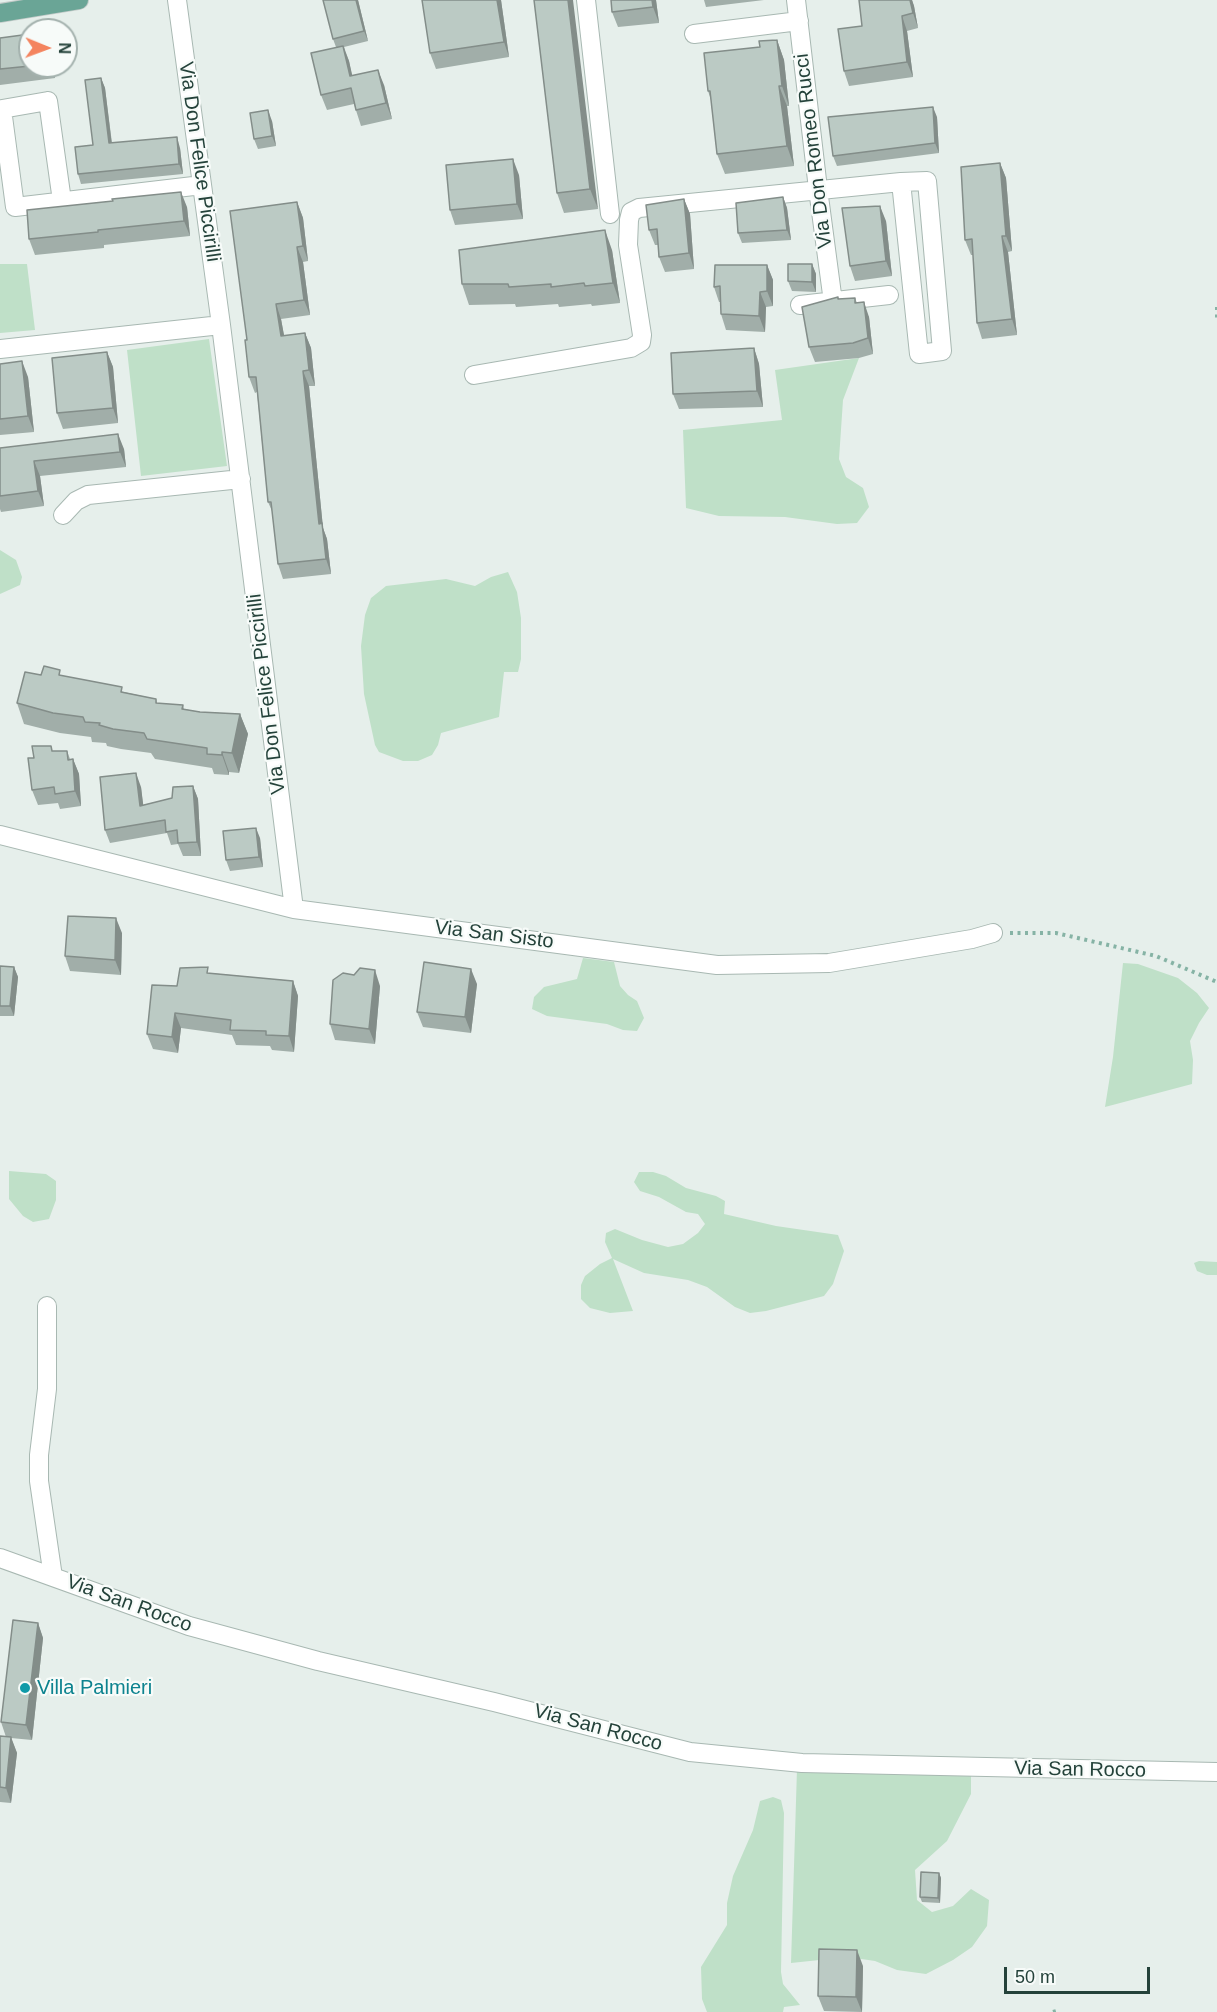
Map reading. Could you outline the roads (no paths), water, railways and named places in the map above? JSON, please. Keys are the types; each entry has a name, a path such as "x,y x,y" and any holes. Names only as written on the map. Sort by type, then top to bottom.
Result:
{"main road":[{"path":"0,13 79,0"}],"street":[{"name":"Via Don Felice Piccirilli","path":"177,0 241,479 294,909"},
{"path":"586,0 610,214"},
{"name":"Via Don Romeo Rucci","path":"796,0 833,302"},
{"path":"694,34 799,21"},
{"path":"62,201 48,101 2,110 15,207 202,185"},
{"path":"474,375 631,348 640,342 642,335 628,245 628,220 631,212 639,208 901,182 927,181 942,351 919,354 901,182"},
{"path":"801,305 889,295"},
{"path":"0,349 221,324"},
{"path":"63,515 76,501 88,495 241,479"},
{"name":"Via San Sisto","path":"0,835 294,909 717,965 829,963 972,939 993,933"},
{"path":"48,1306 47,1389 39,1455 39,1481 53,1577"},
{"name":"Via San Rocco","path":"0,1558 210,1632 318,1661 462,1694 690,1752 802,1763 1217,1772"}],"place":[{"name":"Villa Palmieri","path":"25,1688"}]}
